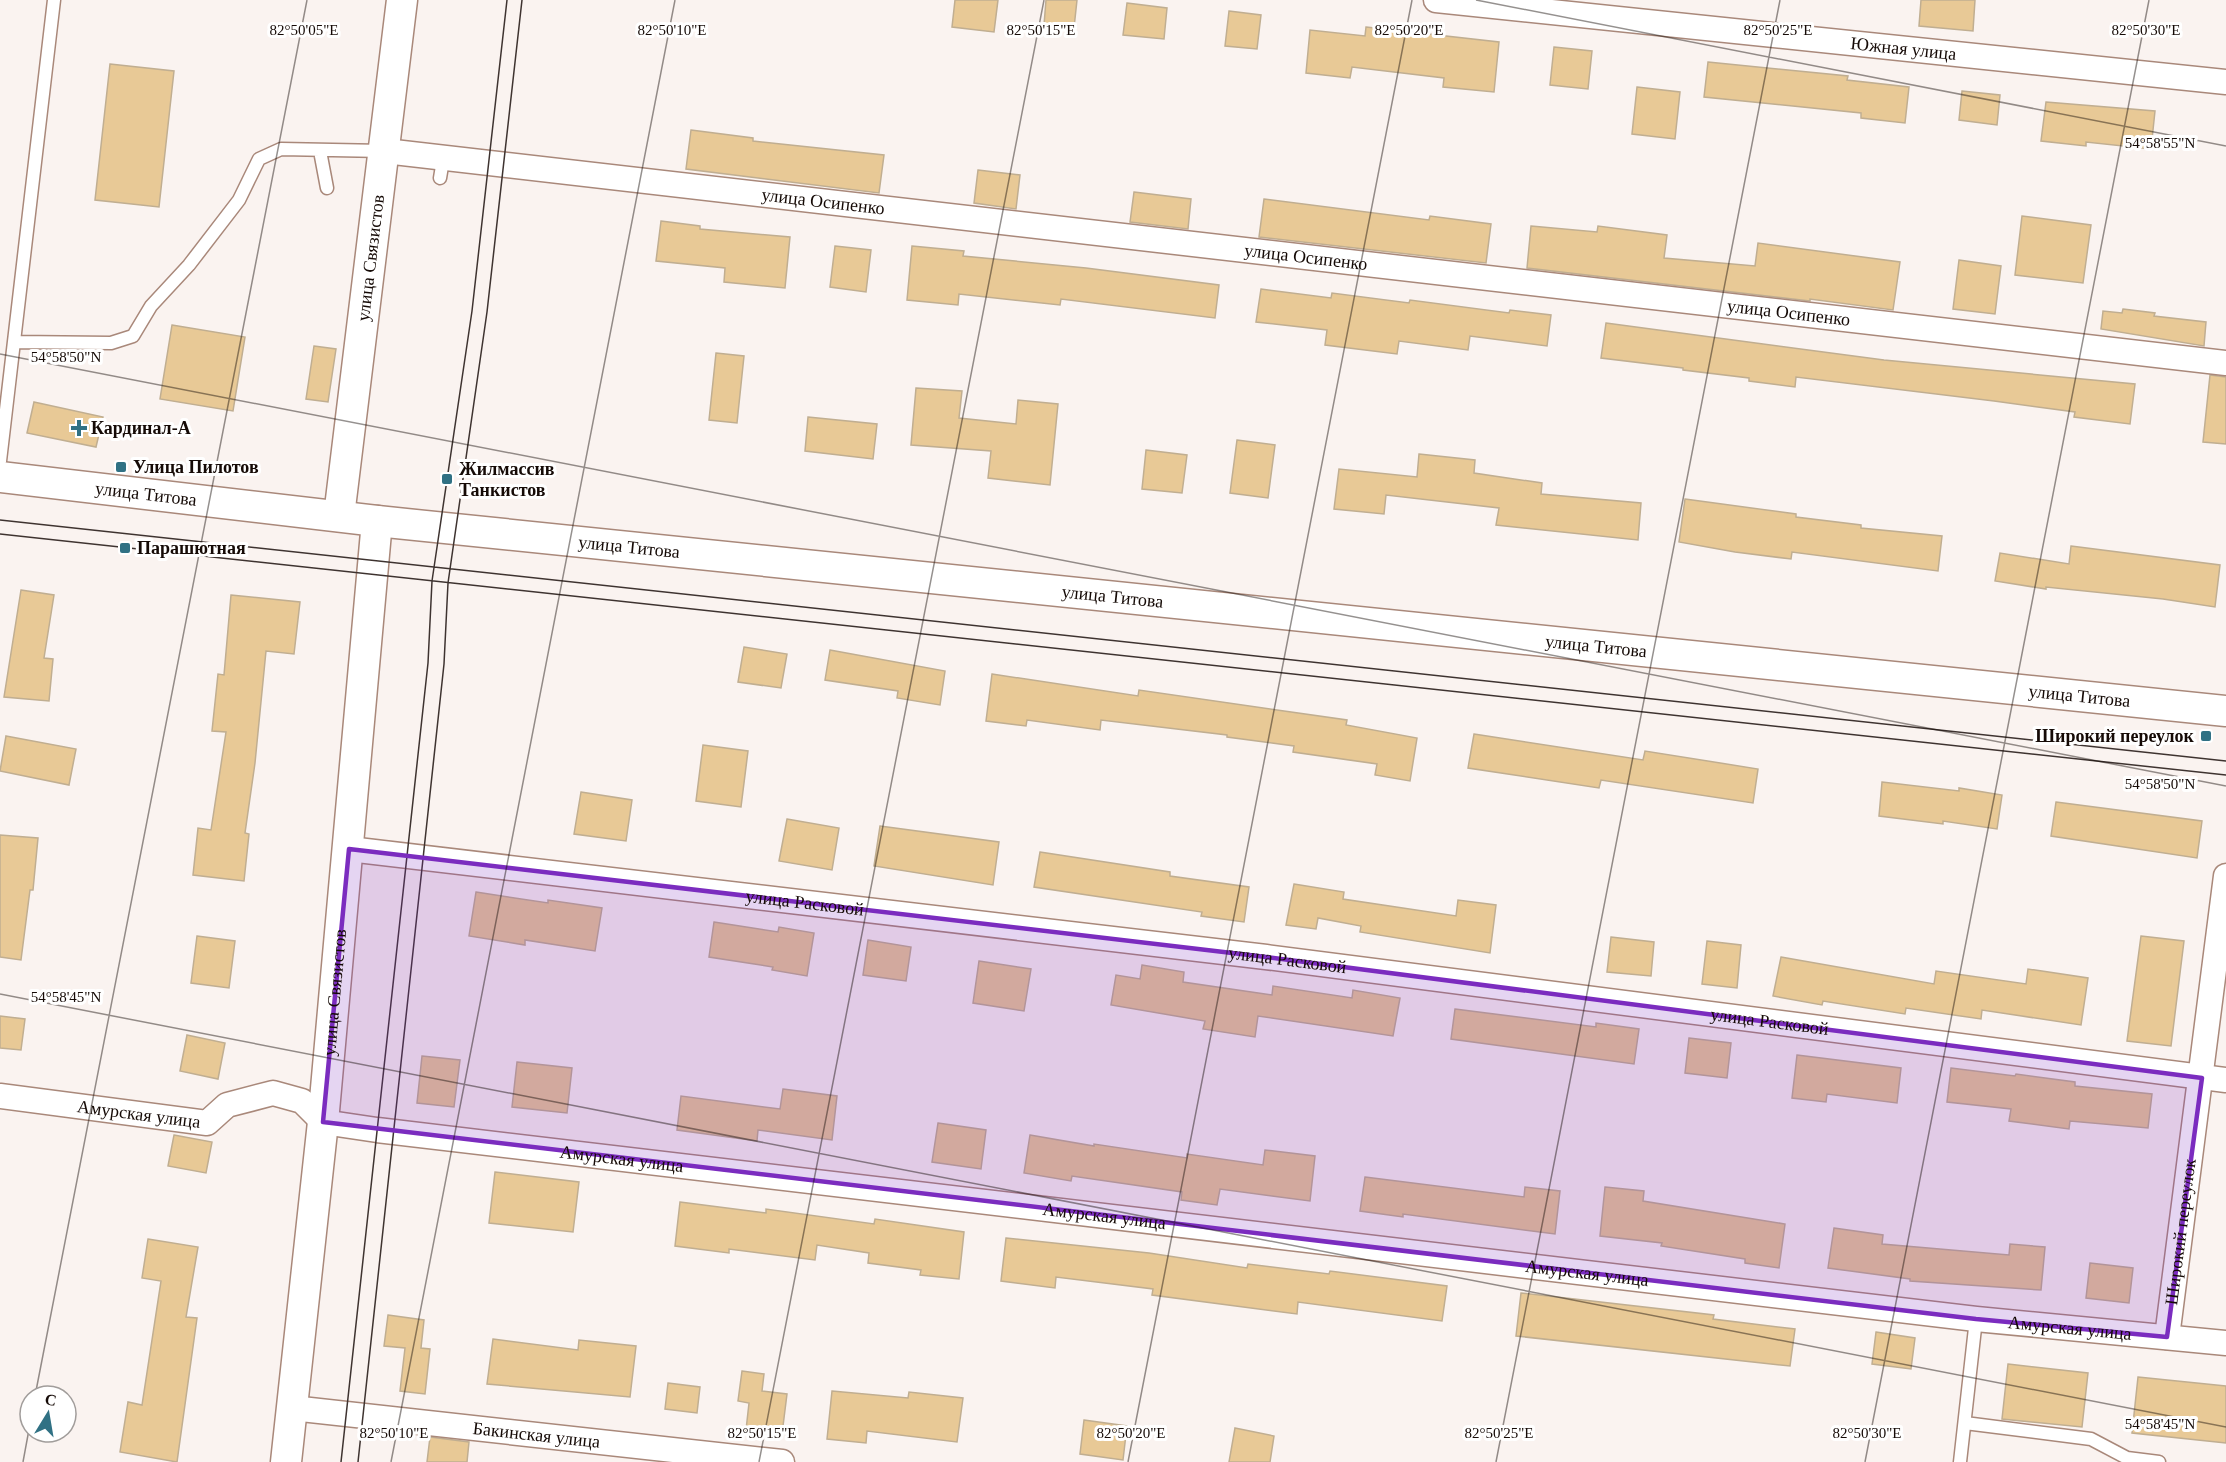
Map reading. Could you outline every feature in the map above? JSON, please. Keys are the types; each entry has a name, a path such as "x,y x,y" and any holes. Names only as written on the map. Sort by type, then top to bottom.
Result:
{"street":[{"name":"улица Связистов","path":"339,516 386,151 402,0"},
{"name":"Южная улица","path":"1436,0 2226,82"},
{"name":"улица Осипенко","path":"386,151 443,162 2226,363"},
{"name":"улица Титова","path":"0,477 377,521 2226,711"},
{"name":"улица Связистов","path":"286,1462 323,1122 377,521"},
{"name":"улица Расковой","path":"349,849 1254,956 2226,1080"},
{"name":"Широкий переулок","path":"2167,1337 2202,1078 2226,876"},
{"name":"Амурская улица","path":"0,1096 207,1123 227,1105 273,1093 302,1101 323,1122 1976,1319 2226,1343"},
{"name":"Бакинская улица","path":"292,1408 782,1462"}],"lane":[{"path":"0,461 5,374 15,342 54,0"},
{"path":"15,342 111,343 134,336 151,306 189,265 239,200 260,159 280,149 386,151"},
{"path":"320,151 327,188"},
{"path":"1960,1462 1976,1319"},
{"path":"1965,1423 2091,1439 2127,1458 2159,1462"}],"highlighted area":[{"path":"349,849 1266,957 2202,1078 2167,1337 1976,1319 323,1122"}],"building":[{"path":"955,0 998,0 994,32 952,27"},
{"path":"1046,0 1077,0 1074,28 1044,25"},
{"path":"1921,0 1975,0 1973,31 1919,26"},
{"path":"1127,3 1167,8 1164,39 1123,35"},
{"path":"1229,11 1261,15 1257,49 1225,46"},
{"path":"1366,27 1499,42 1494,92 1443,87 1444,78 1352,67 1350,78 1306,73 1310,30 1365,36"},
{"path":"1554,47 1592,51 1588,89 1550,85"},
{"path":"1708,62 1848,76 1847,80 1909,87 1905,123 1861,118 1861,113 1704,97"},
{"path":"110,64 174,71 159,207 95,200"},
{"path":"1637,87 1680,92 1675,139 1632,134"},
{"path":"1962,91 2000,95 1997,125 1959,120"},
{"path":"2046,102 2155,111 2151,149 2086,142 2086,146 2041,141"},
{"path":"691,130 753,138 753,141 884,155 879,193 686,169"},
{"path":"978,170 1020,175 1016,209 974,203"},
{"path":"1134,192 1191,199 1188,229 1130,222"},
{"path":"1264,199 1429,220 1430,216 1491,224 1486,263 1259,237"},
{"path":"2022,216 2091,225 2083,283 2015,275"},
{"path":"661,221 700,226 700,229 790,237 785,288 724,282 725,268 656,261"},
{"path":"1531,226 1597,232 1598,226 1667,235 1664,258 1755,266 1758,243 1900,262 1893,310 1527,268"},
{"path":"835,246 871,250 866,292 830,287"},
{"path":"912,246 964,251 963,256 1086,268 1219,285 1215,318 1061,299 1060,305 959,294 958,305 907,300"},
{"path":"1959,260 2001,266 1995,314 1953,309"},
{"path":"1261,289 1331,298 1332,293 1409,303 1410,300 1509,313 1510,310 1551,315 1547,346 1470,336 1468,350 1399,341 1397,354 1325,345 1327,330 1256,322"},
{"path":"2123,309 2155,313 2154,316 2206,322 2204,346 2101,329 2103,311 2122,313"},
{"path":"1606,323 1884,360 2135,384 2130,424 2074,417 2075,412 1994,401 1796,377 1795,387 1749,381 1749,378 1683,370 1683,368 1601,358"},
{"path":"172,325 245,337 233,411 160,399"},
{"path":"314,346 336,349 328,402 306,399"},
{"path":"716,353 744,356 737,423 709,420"},
{"path":"2210,375 2226,377 2226,444 2203,442"},
{"path":"916,388 962,391 959,418 1016,424 1018,400 1058,404 1050,485 988,478 991,451 911,445"},
{"path":"34,402 103,417 96,447 27,433"},
{"path":"808,417 877,424 873,459 805,451"},
{"path":"1237,440 1275,445 1268,498 1230,493"},
{"path":"1146,450 1187,455 1182,493 1142,489"},
{"path":"1419,454 1475,460 1474,473 1542,483 1541,494 1641,503 1638,540 1496,525 1499,508 1386,495 1384,514 1334,509 1339,469 1417,477"},
{"path":"1685,499 1796,514 1796,517 1861,525 1861,528 1942,536 1938,571 1792,552 1791,559 1679,542"},
{"path":"2071,546 2220,565 2215,607 2163,599 2046,587 2046,589 1995,581 2000,553 2069,564"},
{"path":"21,590 54,595 44,658 53,659 49,701 4,697"},
{"path":"231,595 300,602 294,654 266,651 255,763 245,833 249,834 244,881 193,875 198,828 211,830 226,732 212,731 218,674 224,675"},
{"path":"744,647 787,654 781,688 738,682"},
{"path":"830,650 945,671 940,705 897,698 898,691 825,680"},
{"path":"992,674 1138,696 1139,690 1347,720 1346,725 1417,738 1410,781 1375,775 1377,764 1293,752 1294,746 1227,737 1227,735 1101,720 1100,730 1027,720 1026,726 986,721"},
{"path":"1474,734 1643,760 1645,751 1758,769 1753,803 1601,780 1599,788 1468,768"},
{"path":"6,736 76,749 69,785 0,771"},
{"path":"703,745 748,751 741,807 696,801"},
{"path":"1882,782 1959,791 1959,788 2002,795 1997,829 1943,821 1943,824 1879,816"},
{"path":"581,792 632,800 626,841 574,834"},
{"path":"2056,802 2202,821 2197,858 2051,836"},
{"path":"787,819 839,828 832,870 779,861"},
{"path":"880,826 999,842 993,885 874,866"},
{"path":"0,835 38,838 33,890 30,890 21,960 0,957"},
{"path":"1040,852 1170,872 1170,876 1249,887 1244,922 1201,916 1202,912 1034,887"},
{"path":"1294,884 1344,892 1343,899 1456,916 1458,900 1496,905 1490,953 1360,932 1361,926 1318,918 1316,929 1286,925"},
{"path":"476,892 548,903 548,900 602,908 595,951 525,940 525,945 469,936"},
{"path":"714,922 778,932 779,927 814,933 807,976 772,970 773,967 709,957"},
{"path":"197,936 235,941 229,988 191,983"},
{"path":"2141,936 2184,941 2171,1046 2127,1041"},
{"path":"1611,937 1654,942 1651,976 1607,972"},
{"path":"868,940 911,947 906,981 863,975"},
{"path":"1707,941 1741,945 1737,988 1702,984"},
{"path":"1781,957 1934,984 1936,971 2026,984 2028,969 2088,978 2081,1025 1982,1010 1981,1019 1906,1008 1905,1014 1823,1001 1822,1005 1773,996"},
{"path":"979,961 1031,969 1024,1011 973,1003"},
{"path":"1142,965 1184,972 1183,982 1272,995 1273,986 1352,998 1353,990 1400,998 1393,1036 1258,1016 1255,1037 1203,1029 1205,1021 1111,1005 1116,975 1140,979"},
{"path":"1455,1009 1596,1027 1596,1023 1639,1029 1634,1064 1451,1039"},
{"path":"0,1016 25,1019 21,1050 0,1048"},
{"path":"187,1035 225,1043 218,1079 180,1071"},
{"path":"1689,1038 1731,1043 1727,1078 1685,1073"},
{"path":"1797,1055 1901,1068 1897,1103 1827,1094 1826,1102 1792,1098"},
{"path":"422,1056 460,1060 454,1107 417,1103"},
{"path":"517,1062 572,1068 567,1113 512,1107"},
{"path":"1951,1068 2015,1076 2016,1074 2075,1082 2075,1086 2152,1094 2148,1128 2070,1121 2069,1129 2009,1121 2011,1109 1947,1102"},
{"path":"783,1089 837,1096 832,1140 758,1130 757,1141 677,1130 681,1096 780,1109"},
{"path":"938,1123 986,1130 981,1169 932,1162"},
{"path":"174,1135 212,1142 206,1173 168,1166"},
{"path":"1030,1135 1187,1158 1187,1154 1263,1165 1265,1150 1315,1156 1310,1201 1220,1189 1217,1205 1181,1200 1182,1192 1072,1176 1071,1181 1024,1173"},
{"path":"495,1172 579,1182 573,1232 489,1223"},
{"path":"1365,1177 1524,1197 1525,1187 1560,1191 1555,1234 1403,1214 1403,1217 1360,1211"},
{"path":"1605,1187 1644,1191 1643,1201 1785,1224 1779,1268 1745,1263 1745,1259 1661,1246 1662,1243 1600,1236"},
{"path":"680,1202 766,1213 766,1209 874,1224 875,1219 964,1232 959,1279 920,1275 921,1270 868,1263 869,1253 817,1245 815,1260 729,1249 729,1253 675,1246"},
{"path":"1834,1228 1883,1235 1882,1244 2009,1255 2010,1244 2045,1247 2041,1290 1910,1281 1910,1279 1828,1268"},
{"path":"1006,1238 1149,1253 1247,1268 1248,1264 1329,1274 1330,1271 1447,1286 1442,1321 1298,1302 1297,1314 1152,1295 1153,1289 1056,1277 1055,1288 1001,1281"},
{"path":"148,1239 198,1247 186,1317 197,1318 177,1462 120,1452 128,1402 142,1405 161,1281 142,1278"},
{"path":"2090,1263 2133,1268 2129,1303 2086,1298"},
{"path":"1521,1293 1714,1315 1713,1319 1795,1329 1790,1366 1516,1336"},
{"path":"388,1315 424,1320 421,1348 430,1349 425,1394 400,1391 405,1348 384,1346"},
{"path":"1876,1332 1915,1338 1911,1369 1872,1364"},
{"path":"493,1339 578,1350 579,1340 636,1346 630,1397 487,1384"},
{"path":"2008,1364 2088,1373 2082,1427 2002,1419"},
{"path":"742,1371 764,1374 762,1391 787,1394 782,1434 746,1430 749,1403 738,1401"},
{"path":"2138,1377 2226,1386 2226,1443 2132,1433"},
{"path":"668,1383 700,1387 697,1413 665,1409"},
{"path":"832,1391 908,1398 909,1392 963,1398 957,1442 867,1431 866,1443 827,1439"},
{"path":"1084,1420 1127,1426 1123,1460 1080,1454"},
{"path":"1235,1428 1274,1436 1270,1462 1229,1462"},
{"path":"430,1437 469,1442 467,1462 427,1462"}],"tram line":[{"path":"341,1462 428,663 432,581 472,311 507,0"},
{"path":"358,1462 444,664 448,583 487,312 522,0"},
{"path":"0,520 2226,761"},
{"path":"0,534 2226,775"}],"place":[{"name":"Кардинал-А","path":"79,428"},
{"name":"Улица Пилотов","path":"121,467"},
{"name":"Жилмассив Танкистов","path":"447,479"},
{"name":"Парашютная","path":"125,548"},
{"name":"Широкий переулок","path":"2206,736"}]}
